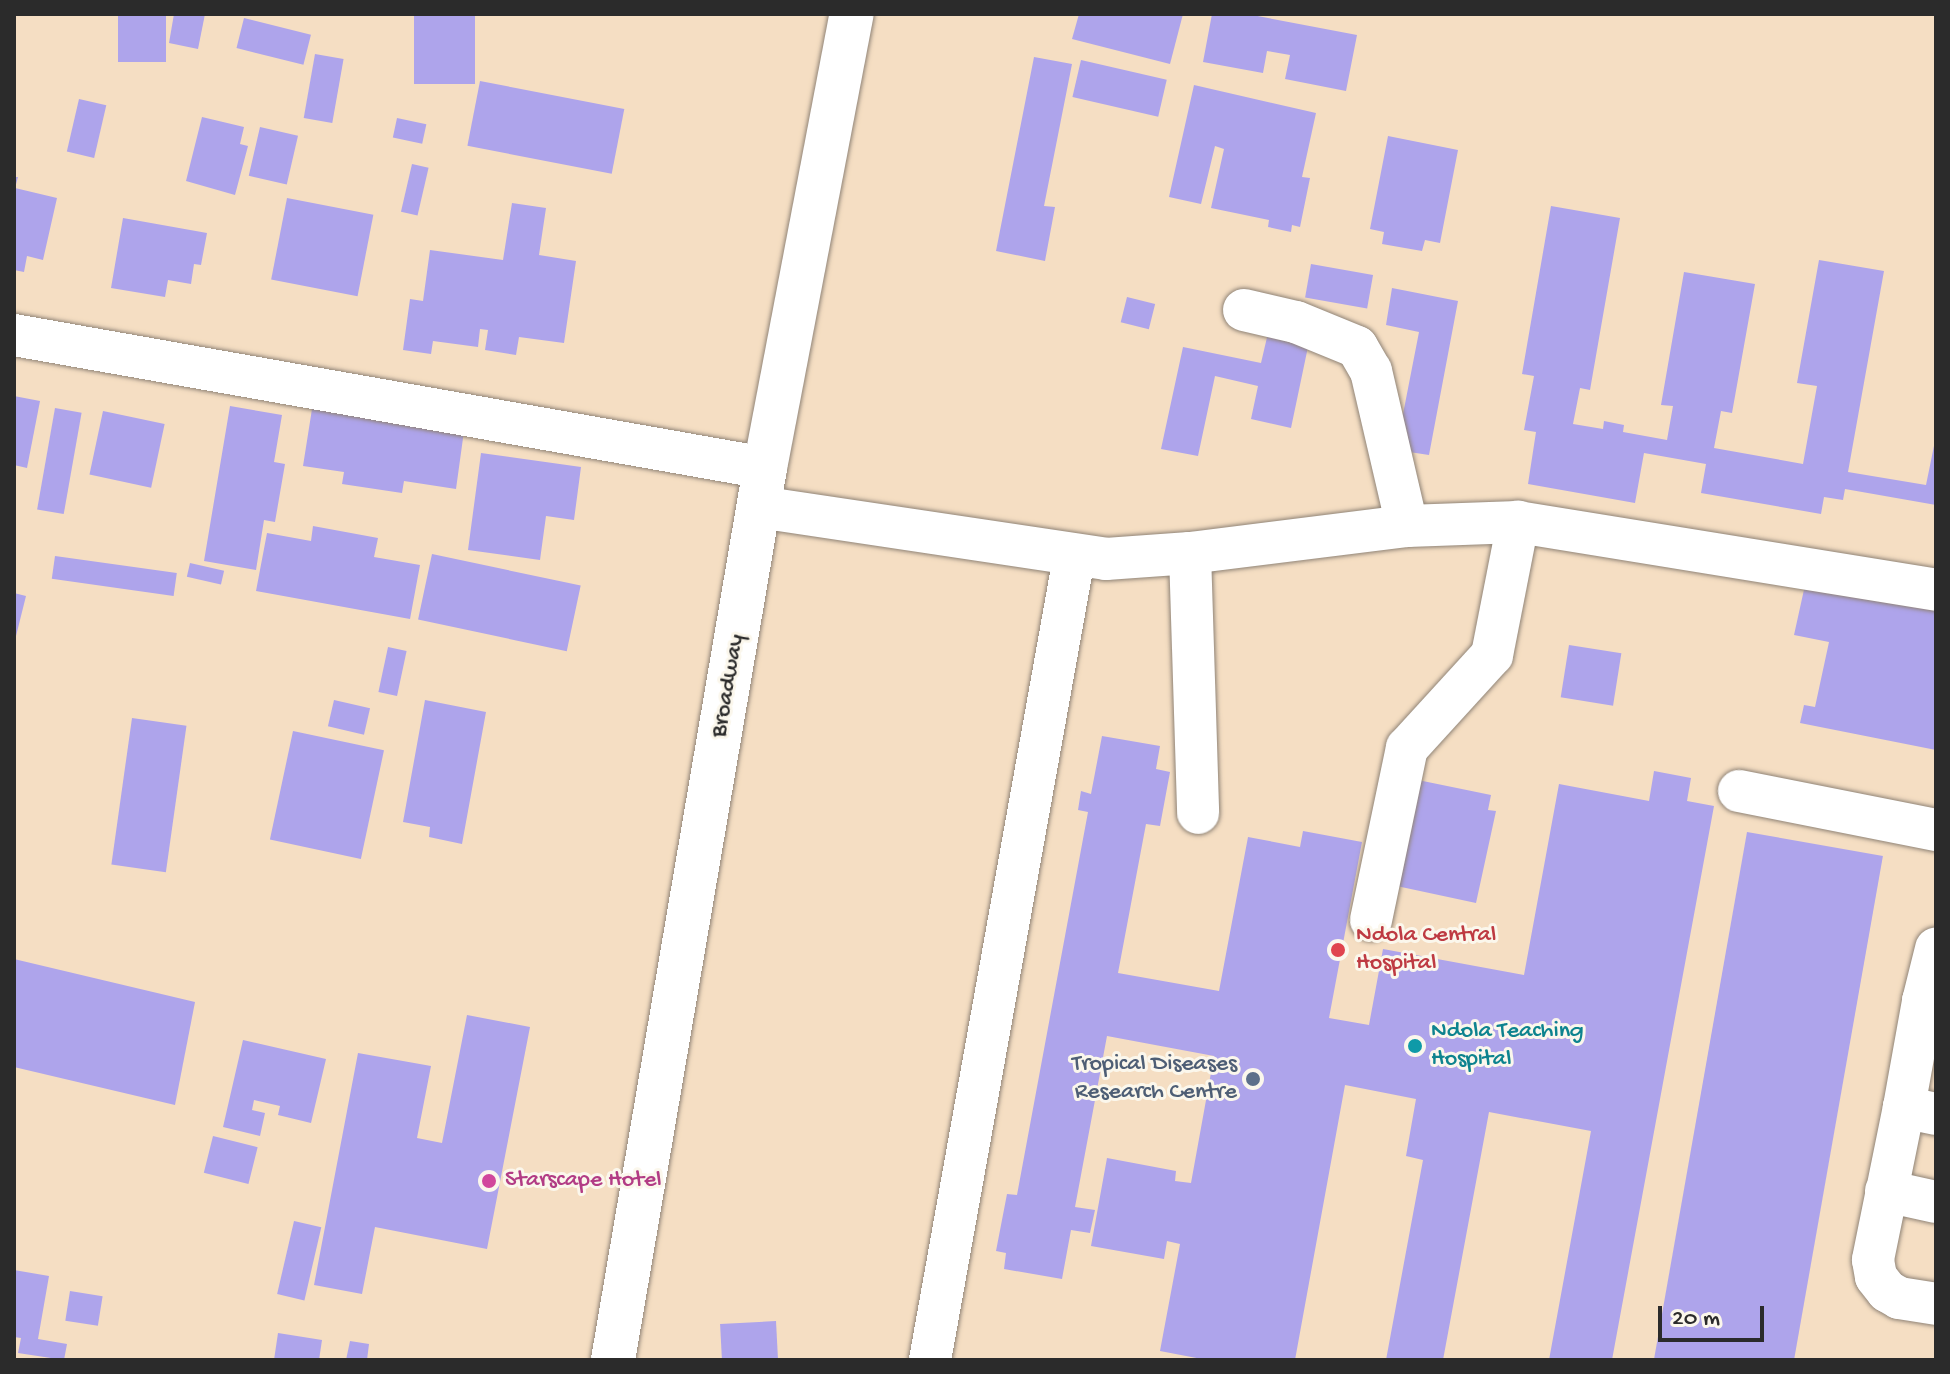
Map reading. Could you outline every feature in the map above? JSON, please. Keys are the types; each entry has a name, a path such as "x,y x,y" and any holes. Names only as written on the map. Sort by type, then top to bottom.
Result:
{"main road":[{"name":"Broadway","path":"613,1360 762,487 852,14"}],"street":[{"path":"1244,310 1296,322 1357,347 1371,371 1407,526"},
{"path":"14,335 762,487 1074,557 1133,559 1407,526 1518,522 1936,590"},
{"path":"1371,920 1407,748 1492,655 1518,522"},
{"path":"1190,553 1198,813"},
{"path":"930,1360 1074,557"},
{"path":"1739,791 1936,830"},
{"path":"1936,949 1920,1110 1886,1191 1873,1260 1876,1277 1887,1291 1899,1298 1936,1304"},
{"path":"1886,1191 1936,1202"}],"building":[{"path":"118,14 166,14 166,62 118,62"},
{"path":"174,14 205,14 198,49 169,43"},
{"path":"414,14 475,14 475,84 414,84"},
{"path":"1079,14 1183,14 1170,64 1072,39"},
{"path":"1212,14 1247,14 1357,35 1346,91 1285,79 1290,55 1267,51 1263,73 1203,62"},
{"path":"244,18 311,35 303,65 237,48"},
{"path":"315,54 344,59 332,123 304,118"},
{"path":"1034,57 1072,64 1044,206 1055,207 1045,261 996,251"},
{"path":"1081,60 1167,80 1158,117 1072,97"},
{"path":"480,81 624,109 612,174 467,146"},
{"path":"1194,85 1316,113 1302,177 1310,178 1300,227 1292,225 1291,232 1268,227 1269,220 1211,208 1224,149 1215,146 1201,204 1169,197"},
{"path":"79,99 106,105 94,158 67,152"},
{"path":"202,117 244,127 240,144 248,146 235,195 186,181"},
{"path":"397,118 426,124 422,144 393,138"},
{"path":"260,127 298,136 287,184 249,176"},
{"path":"1388,136 1458,150 1440,243 1425,240 1422,251 1382,244 1384,232 1370,229"},
{"path":"412,164 429,168 418,216 401,212"},
{"path":"14,177 18,177 15,188 57,198 43,260 27,256 24,272 14,270"},
{"path":"287,198 373,215 358,296 271,279"},
{"path":"512,203 546,208 539,255 576,261 564,343 519,337 516,355 485,350 488,330 480,329 478,347 433,341 431,354 403,350 410,299 423,301 430,250 503,260"},
{"path":"1551,206 1620,218 1590,390 1580,388 1573,424 1603,429 1604,421 1624,425 1623,432 1667,440 1673,406 1661,405 1684,272 1755,284 1732,413 1721,411 1714,448 1803,464 1817,386 1797,383 1819,260 1884,271 1848,472 1926,485 1936,436 1936,505 1845,489 1843,500 1824,497 1821,514 1701,493 1706,464 1644,453 1635,503 1528,484 1536,432 1524,430 1534,376 1522,374"},
{"path":"123,218 207,233 201,265 194,264 191,284 168,280 165,297 111,288"},
{"path":"1311,264 1373,275 1367,308 1305,297"},
{"path":"1392,288 1458,301 1429,455 1396,450 1419,332 1386,325"},
{"path":"1127,297 1155,304 1149,329 1121,322"},
{"path":"1268,333 1309,342 1291,428 1251,419 1258,386 1215,376 1198,456 1161,449 1183,347 1261,363"},
{"path":"14,396 40,401 27,468 14,465"},
{"path":"230,406 282,415 274,462 285,464 275,522 264,520 256,570 204,561"},
{"path":"55,408 82,413 64,514 37,509"},
{"path":"312,409 464,431 456,489 404,481 402,493 342,484 344,472 303,466"},
{"path":"103,411 165,424 151,488 89,475"},
{"path":"481,453 581,467 574,520 546,516 540,560 468,550"},
{"path":"313,526 378,538 374,557 420,565 410,619 256,591 267,533 311,541"},
{"path":"432,554 581,586 567,651 418,620"},
{"path":"55,556 177,573 174,596 52,579"},
{"path":"190,563 224,571 221,585 187,577"},
{"path":"1807,576 1936,602 1936,750 1800,723 1804,705 1815,707 1829,642 1794,635"},
{"path":"14,593 26,596 15,640 14,640"},
{"path":"1569,645 1621,653 1613,706 1561,697"},
{"path":"388,647 407,651 397,696 378,692"},
{"path":"334,700 370,708 364,735 328,726"},
{"path":"425,700 486,712 462,844 429,837 430,827 403,822"},
{"path":"132,718 186,726 166,872 111,865"},
{"path":"293,731 384,750 361,859 270,840"},
{"name":"Ndola Teaching Hospital","path":"1102,736 1160,746 1156,769 1170,772 1160,826 1146,824 1118,973 1219,991 1248,837 1300,847 1303,831 1362,842 1329,1018 1369,1025 1383,949 1524,975 1559,784 1649,801 1654,771 1691,778 1687,801 1714,806 1612,1360 1549,1360 1591,1131 1489,1112 1443,1360 1386,1360 1423,1160 1406,1156 1416,1099 1345,1085 1295,1360 1207,1360 1160,1351 1180,1244 1167,1241 1164,1259 1091,1246 1107,1158 1176,1171 1175,1181 1191,1183 1214,1056 1107,1036 1075,1207 1095,1210 1090,1233 1071,1230 1062,1279 1004,1269 1006,1253 996,1251 1007,1194 1017,1195 1088,812 1078,810 1081,791 1091,794"},
{"path":"1413,779 1491,795 1488,810 1496,811 1476,903 1392,885"},
{"path":"1747,832 1883,856 1794,1360 1654,1360"},
{"path":"14,959 195,1002 175,1105 14,1067"},
{"path":"467,1015 530,1027 487,1249 375,1227 362,1294 314,1285 358,1053 431,1066 417,1138 442,1143"},
{"path":"243,1040 326,1059 311,1123 278,1115 280,1106 254,1100 252,1110 265,1113 260,1136 223,1127"},
{"path":"213,1136 258,1147 248,1184 204,1173"},
{"path":"294,1221 321,1227 304,1300 277,1294"},
{"path":"14,1270 49,1276 38,1339 67,1344 64,1360 18,1353 21,1338 14,1337"},
{"path":"70,1291 103,1296 98,1326 65,1321"},
{"path":"776,1321 778,1360 722,1360 720,1324"},
{"path":"278,1333 322,1340 319,1360 274,1360"},
{"path":"350,1341 369,1344 367,1360 346,1360"}],"place":[{"name":"Ndola Central Hospital","path":"1338,950"},
{"name":"Ndola Teaching Hospital","path":"1415,1046"},
{"name":"Tropical Diseases Research Centre","path":"1253,1079"},
{"name":"Starscape Hotel","path":"489,1181"}]}
